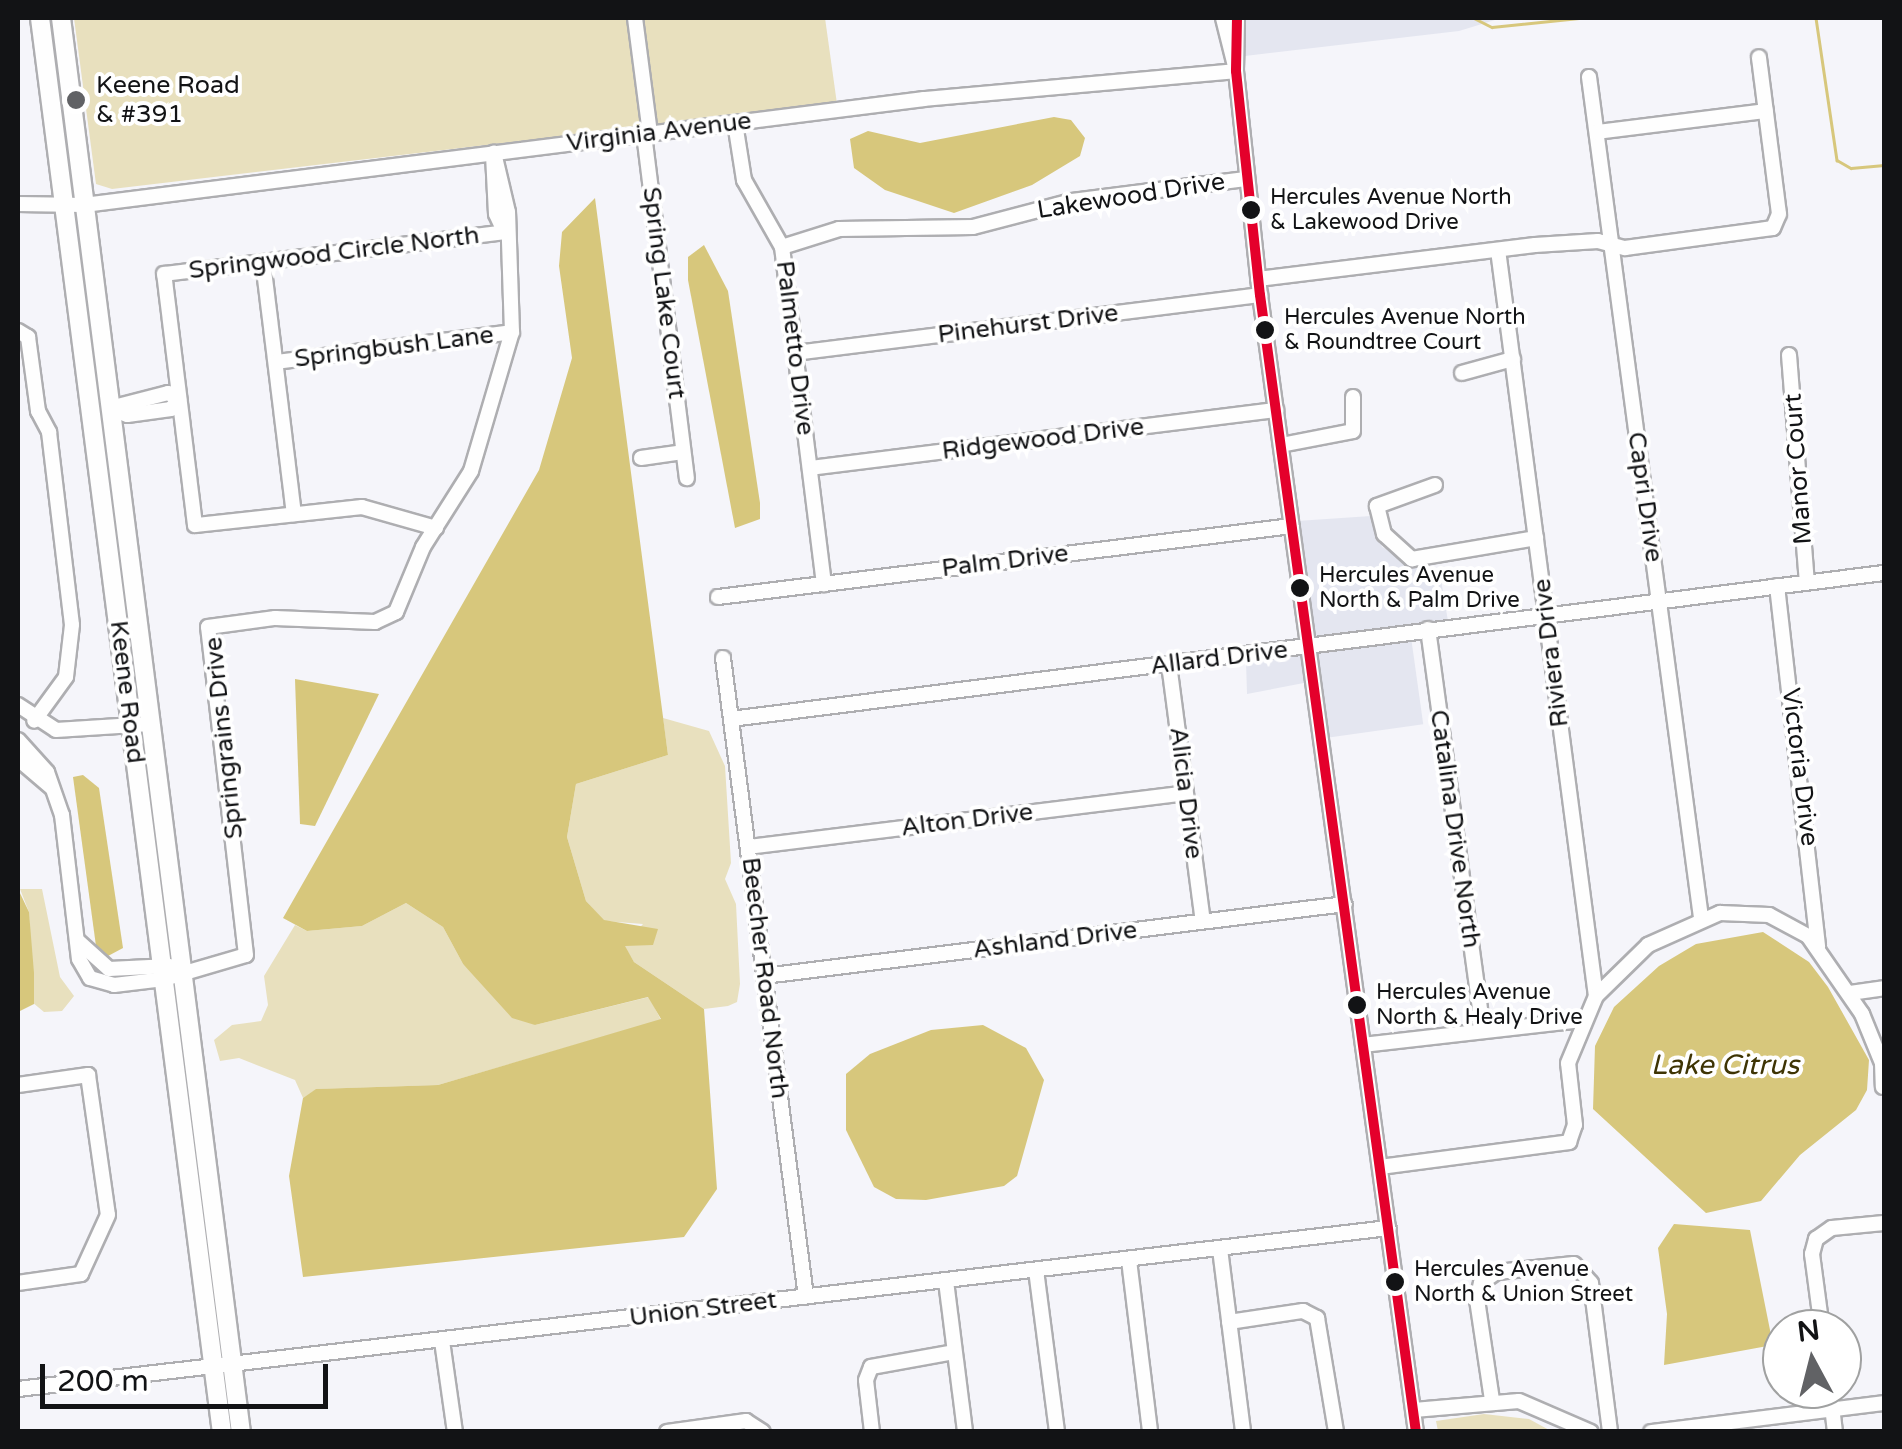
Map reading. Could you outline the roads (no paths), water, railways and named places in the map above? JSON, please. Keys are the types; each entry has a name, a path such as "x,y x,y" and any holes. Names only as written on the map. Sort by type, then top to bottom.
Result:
{"main road":[{"path":"43,18 74,206"},
{"name":"Keene Road","path":"61,18 74,206 140,725 182,969 223,1365"},
{"name":"Keene Road","path":"74,206 110,408 163,971 193,1200 223,1365"},
{"path":"222,1432 223,1365"},
{"path":"223,1365 233,1432"},
{"path":"223,1365 241,1432"}],"street":[{"name":"Spring Lake Court","path":"636,18 687,478"},
{"path":"1223,18 1236,71"},
{"path":"1237,18 1236,71 1259,287 1416,1432"},
{"path":"1597,132 1766,111 1759,56"},
{"name":"Virginia Avenue","path":"18,204 74,206 1112,78 1236,71"},
{"name":"Capri Drive","path":"1589,77 1700,918"},
{"name":"Pinehurst Drive","path":"795,353 1498,250 1768,230 1779,214 1766,111"},
{"name":"Palmetto Drive","path":"734,122 744,180 782,247 824,584"},
{"name":"Springrains Drive","path":"182,969 234,962 248,948 208,627 275,618 387,618 470,471 512,332 504,232 496,214 494,153"},
{"name":"Lakewood Drive","path":"782,247 839,229 973,227 1072,200 1246,179"},
{"name":"Springwood Circle North","path":"179,399 164,274 504,232"},
{"name":"Riviera Drive","path":"1498,250 1596,996"},
{"path":"264,262 294,514"},
{"path":"18,331 28,338 38,410 49,432 72,625 66,677 34,721"},
{"name":"Springbush Lane","path":"276,362 512,332"},
{"name":"Manor Court","path":"1789,355 1800,441 1798,518 1806,582"},
{"path":"1462,373 1513,359"},
{"path":"110,408 168,393 179,399 195,525 362,507 436,528"},
{"path":"1281,445 1353,431 1353,398"},
{"name":"Ridgewood Drive","path":"810,468 1276,410"},
{"path":"642,458 684,452"},
{"path":"1436,485 1377,506 1384,534 1412,559 1536,538"},
{"name":"Palm Drive","path":"718,597 1292,526"},
{"name":"Allard Drive","path":"731,719 1884,573"},
{"name":"Victoria Drive","path":"1777,586 1818,947"},
{"name":"Catalina Drive North","path":"1428,630 1482,1029"},
{"name":"Beecher Road North","path":"723,658 806,1297"},
{"name":"Alicia Drive","path":"1169,664 1202,922"},
{"path":"18,705 34,721 56,730 140,725"},
{"path":"18,740 40,761 66,830 81,965 96,982 182,969"},
{"path":"18,759 52,788"},
{"name":"Alton Drive","path":"748,847 1186,794"},
{"name":"Ashland Drive","path":"764,976 1344,904"},
{"path":"1380,1167 1569,1142 1575,1125 1566,1075 1582,1020 1596,996 1648,945 1700,918 1769,915 1818,947 1850,994 1876,1046 1884,1087"},
{"path":"1850,994 1884,988"},
{"path":"1363,1044 1582,1020"},
{"path":"18,1085 88,1075 106,1222 80,1274 18,1283"},
{"path":"1819,1309 1812,1254 1816,1239 1832,1228 1884,1223"},
{"name":"Union Street","path":"18,1388 1389,1228"},
{"path":"1220,1249 1243,1432"},
{"path":"1129,1260 1150,1432"},
{"path":"1492,1400 1477,1300 1481,1282 1498,1272 1581,1267 1591,1283 1610,1432"},
{"path":"1036,1270 1057,1432"},
{"path":"946,1281 965,1432"},
{"path":"1229,1322 1303,1311 1317,1318 1336,1432"},
{"path":"442,1341 454,1432"},
{"path":"872,1432 866,1380 871,1368 954,1352"},
{"path":"1414,1410 1492,1400 1518,1401 1591,1432"},
{"path":"1651,1432 1824,1409"},
{"path":"667,1432 746,1421 763,1432"}],"water":[{"path":"1054,117 1071,120 1085,138 1080,156 1032,185 954,213 885,190 854,168 850,139 868,131 920,143"},
{"path":"595,198 668,755 576,784 567,837 586,901 604,920 658,929 653,945 625,946 634,962 704,1009 717,1189 684,1237 303,1277 289,1176 303,1098 316,1089 438,1085 661,1019 648,997 535,1025 512,1018 463,964 443,927 406,903 362,926 307,931 283,918 539,470 572,358 559,266 562,232"},
{"path":"704,245 728,291 760,503 760,519 735,528 688,280 688,257"},
{"path":"295,679 379,694 315,826 300,824"},
{"path":"83,775 99,788 123,948 108,956 96,946 73,777"},
{"path":"18,889 29,912 34,1004 18,1012"},
{"name":"Lake Citrus","path":"1763,932 1809,962 1828,987 1869,1060 1867,1090 1856,1110 1800,1155 1761,1201 1706,1213 1593,1109 1595,1046 1614,1007 1659,966 1696,944"},
{"path":"983,1025 1026,1048 1044,1080 1017,1176 1004,1186 926,1200 896,1199 874,1187 846,1130 846,1074 870,1054 931,1030"},
{"path":"1674,1224 1750,1230 1766,1309 1762,1309 1762,1347 1664,1365 1667,1314 1658,1248"}],"waterway":[{"path":"1474,18 1492,27 1579,18"},
{"path":"1816,18 1837,160 1851,168 1884,165"}],"place":[{"name":"Keene Road & #391","path":"76,100"},
{"name":"Hercules Avenue North & Lakewood Drive","path":"1251,210"},
{"name":"Hercules Avenue North & Roundtree Court","path":"1265,330"},
{"name":"Hercules Avenue North & Palm Drive","path":"1300,588"},
{"name":"Hercules Avenue North & Healy Drive","path":"1357,1005"},
{"name":"Hercules Avenue North & Union Street","path":"1395,1282"}]}
